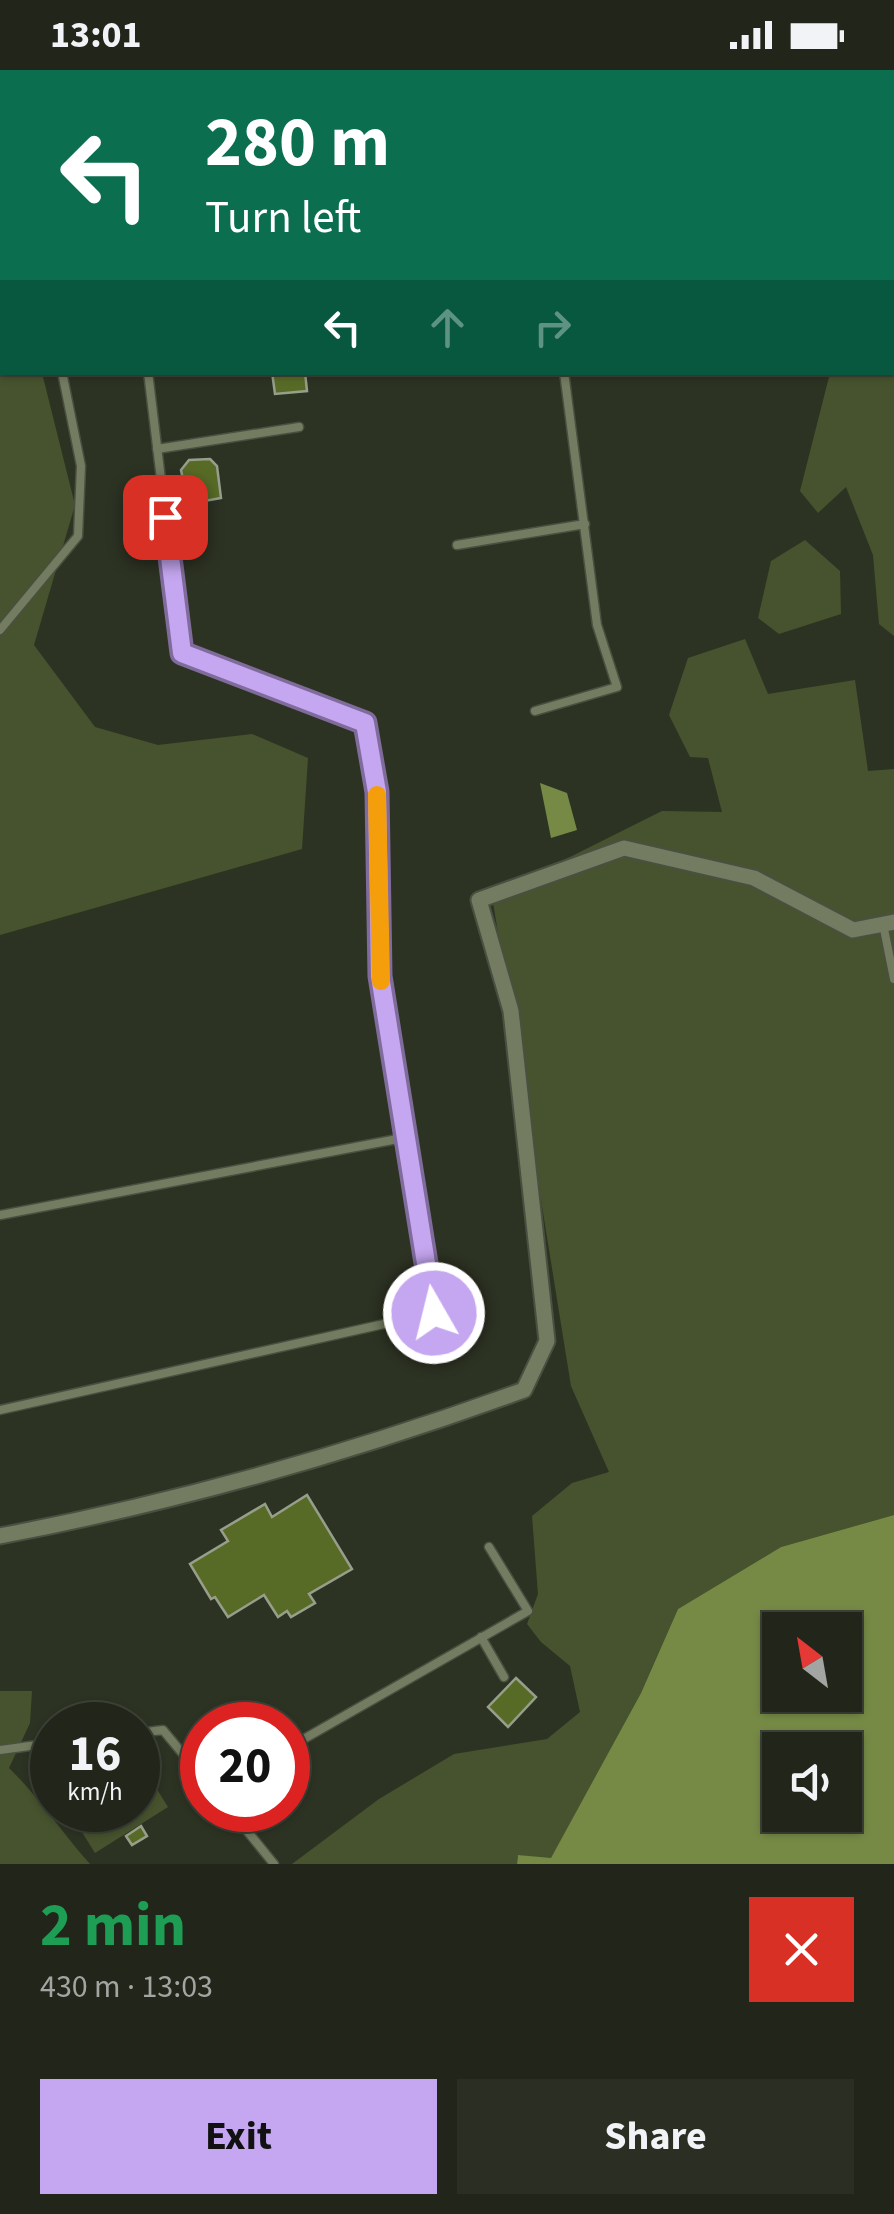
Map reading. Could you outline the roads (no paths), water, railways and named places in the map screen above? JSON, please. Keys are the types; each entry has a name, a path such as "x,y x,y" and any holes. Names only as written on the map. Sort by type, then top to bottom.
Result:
{"street":[{"path":"0,1536 90,1519 395,1437 524,1390 547,1341 511,1011 480,900 624,848 754,878 853,930 888,923"}],"lane":[{"path":"0,630 78,536 81,466 63,375"},
{"path":"0,1410 434,1313 380,976 377,792 365,723 182,653 148,375"},
{"path":"535,711 618,686 597,625 564,375"},
{"path":"157,449 300,427"},
{"path":"457,546 585,524"},
{"path":"888,923 894,979"},
{"path":"0,1214 408,1137"},
{"path":"310,1735 528,1611 489,1547"},
{"path":"481,1638 504,1677"},
{"path":"160,1730 180,1750"},
{"path":"0,1750 30,1746"},
{"path":"248,1832 274,1864"}]}
